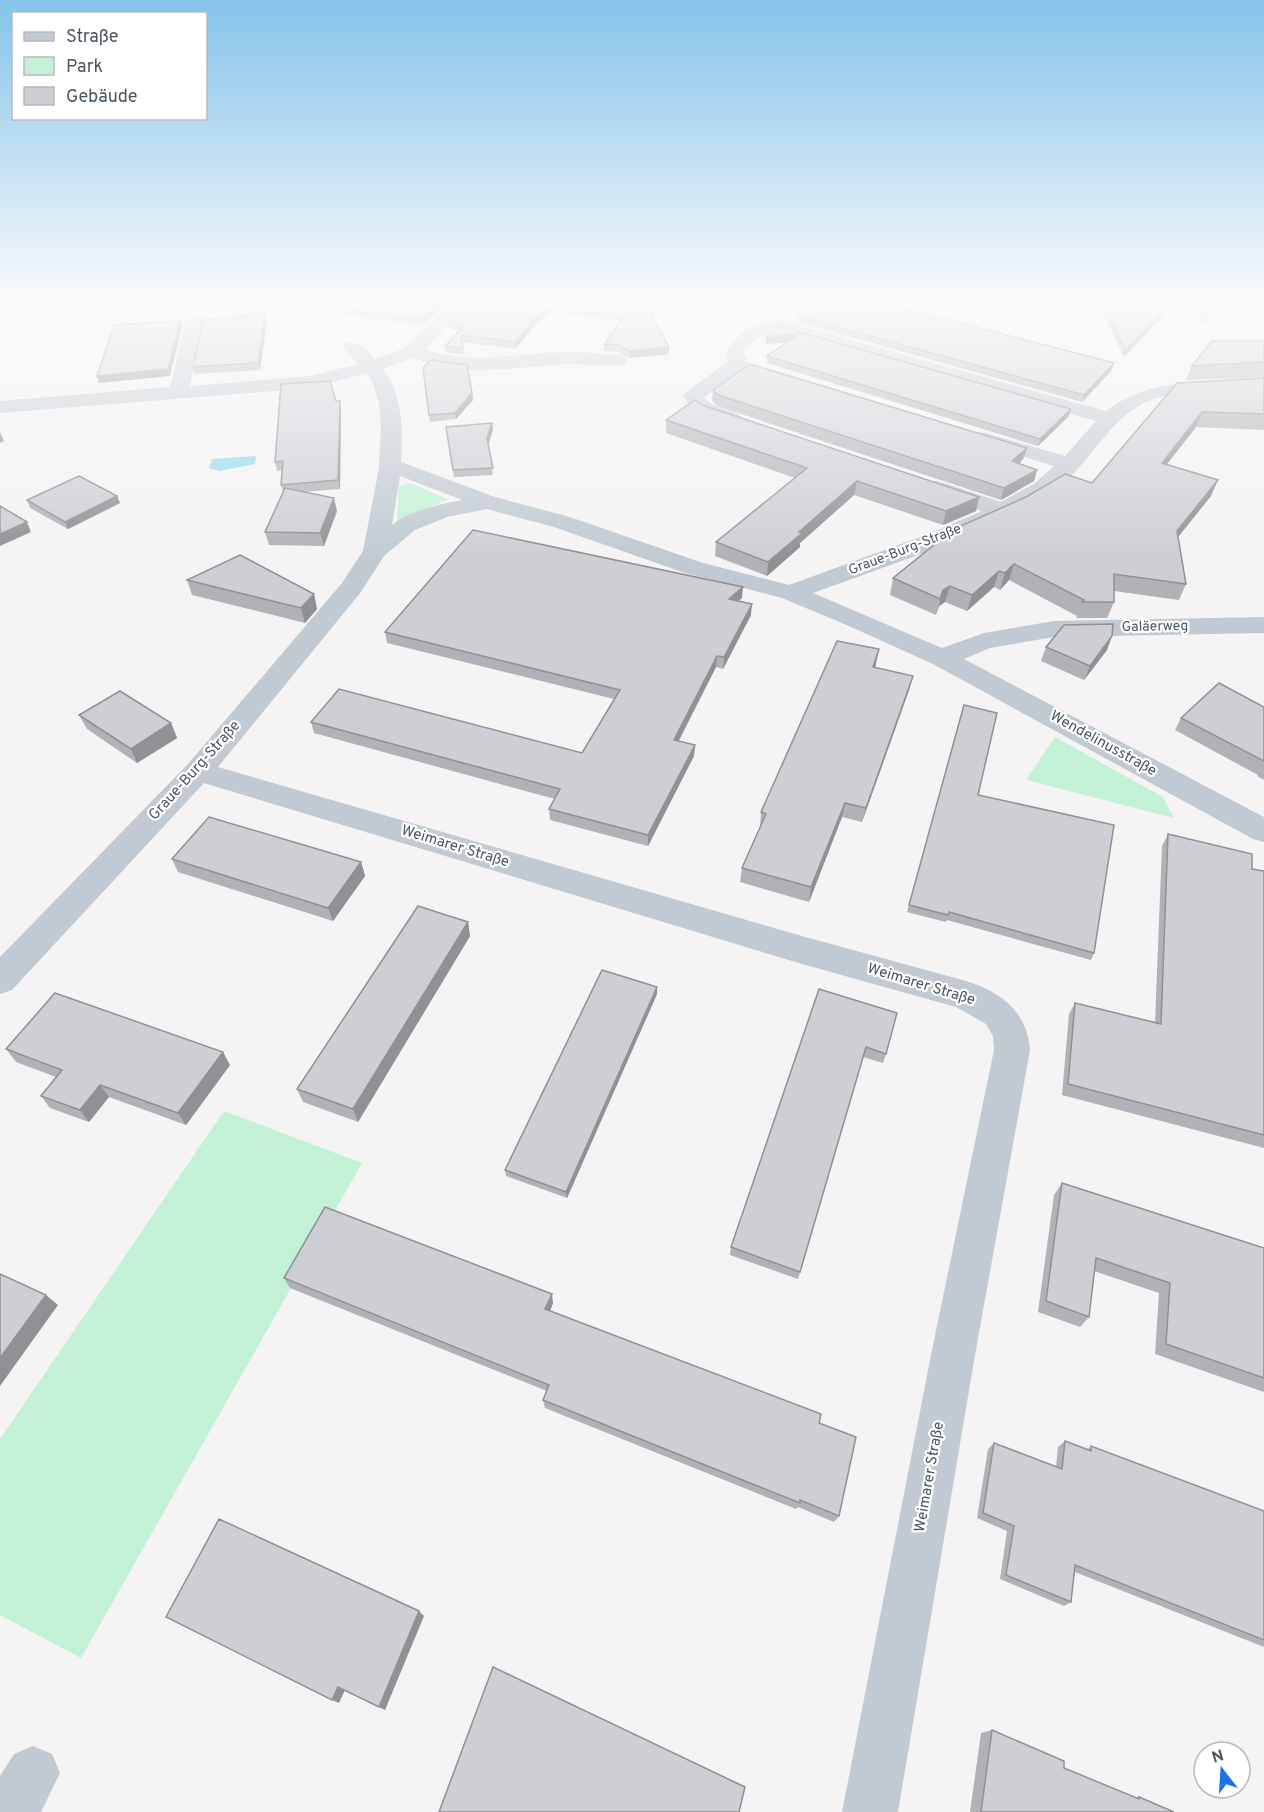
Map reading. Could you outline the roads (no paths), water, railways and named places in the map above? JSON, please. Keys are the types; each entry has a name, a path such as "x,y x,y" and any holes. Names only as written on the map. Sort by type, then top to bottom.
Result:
{"street":[{"path":"178,394 179,389"},
{"path":"0,407 239,389"},
{"name":"Graue-Burg-Straße","path":"375,551 386,502 390,465 391,416 384,389"},
{"path":"702,389 693,395 696,403 709,412 754,427"},
{"path":"1006,389 1110,418"},
{"name":"Graue-Burg-Straße","path":"791,593 934,540 1003,510 1043,488 1070,464 1110,418 1126,404 1148,394 1193,389"},
{"path":"966,433 1070,464"},
{"path":"390,465 487,502"},
{"path":"912,480 1003,510"},
{"name":"Graue-Burg-Straße","path":"0,980 198,771 352,587 375,551 407,525 441,510 487,502 562,522 694,568 791,593 942,658"},
{"name":"Galäerweg","path":"942,658 984,641 1054,629 1264,625"},
{"name":"Wendelinusstraße","path":"942,658 1264,831"},
{"name":"Weimarer Straße","path":"198,771 802,950 966,995 999,1014 1011,1035 1012,1050 951,1366 870,1812"}],"water":[{"path":"256,456 255,464 219,471 209,468 212,459"}]}
